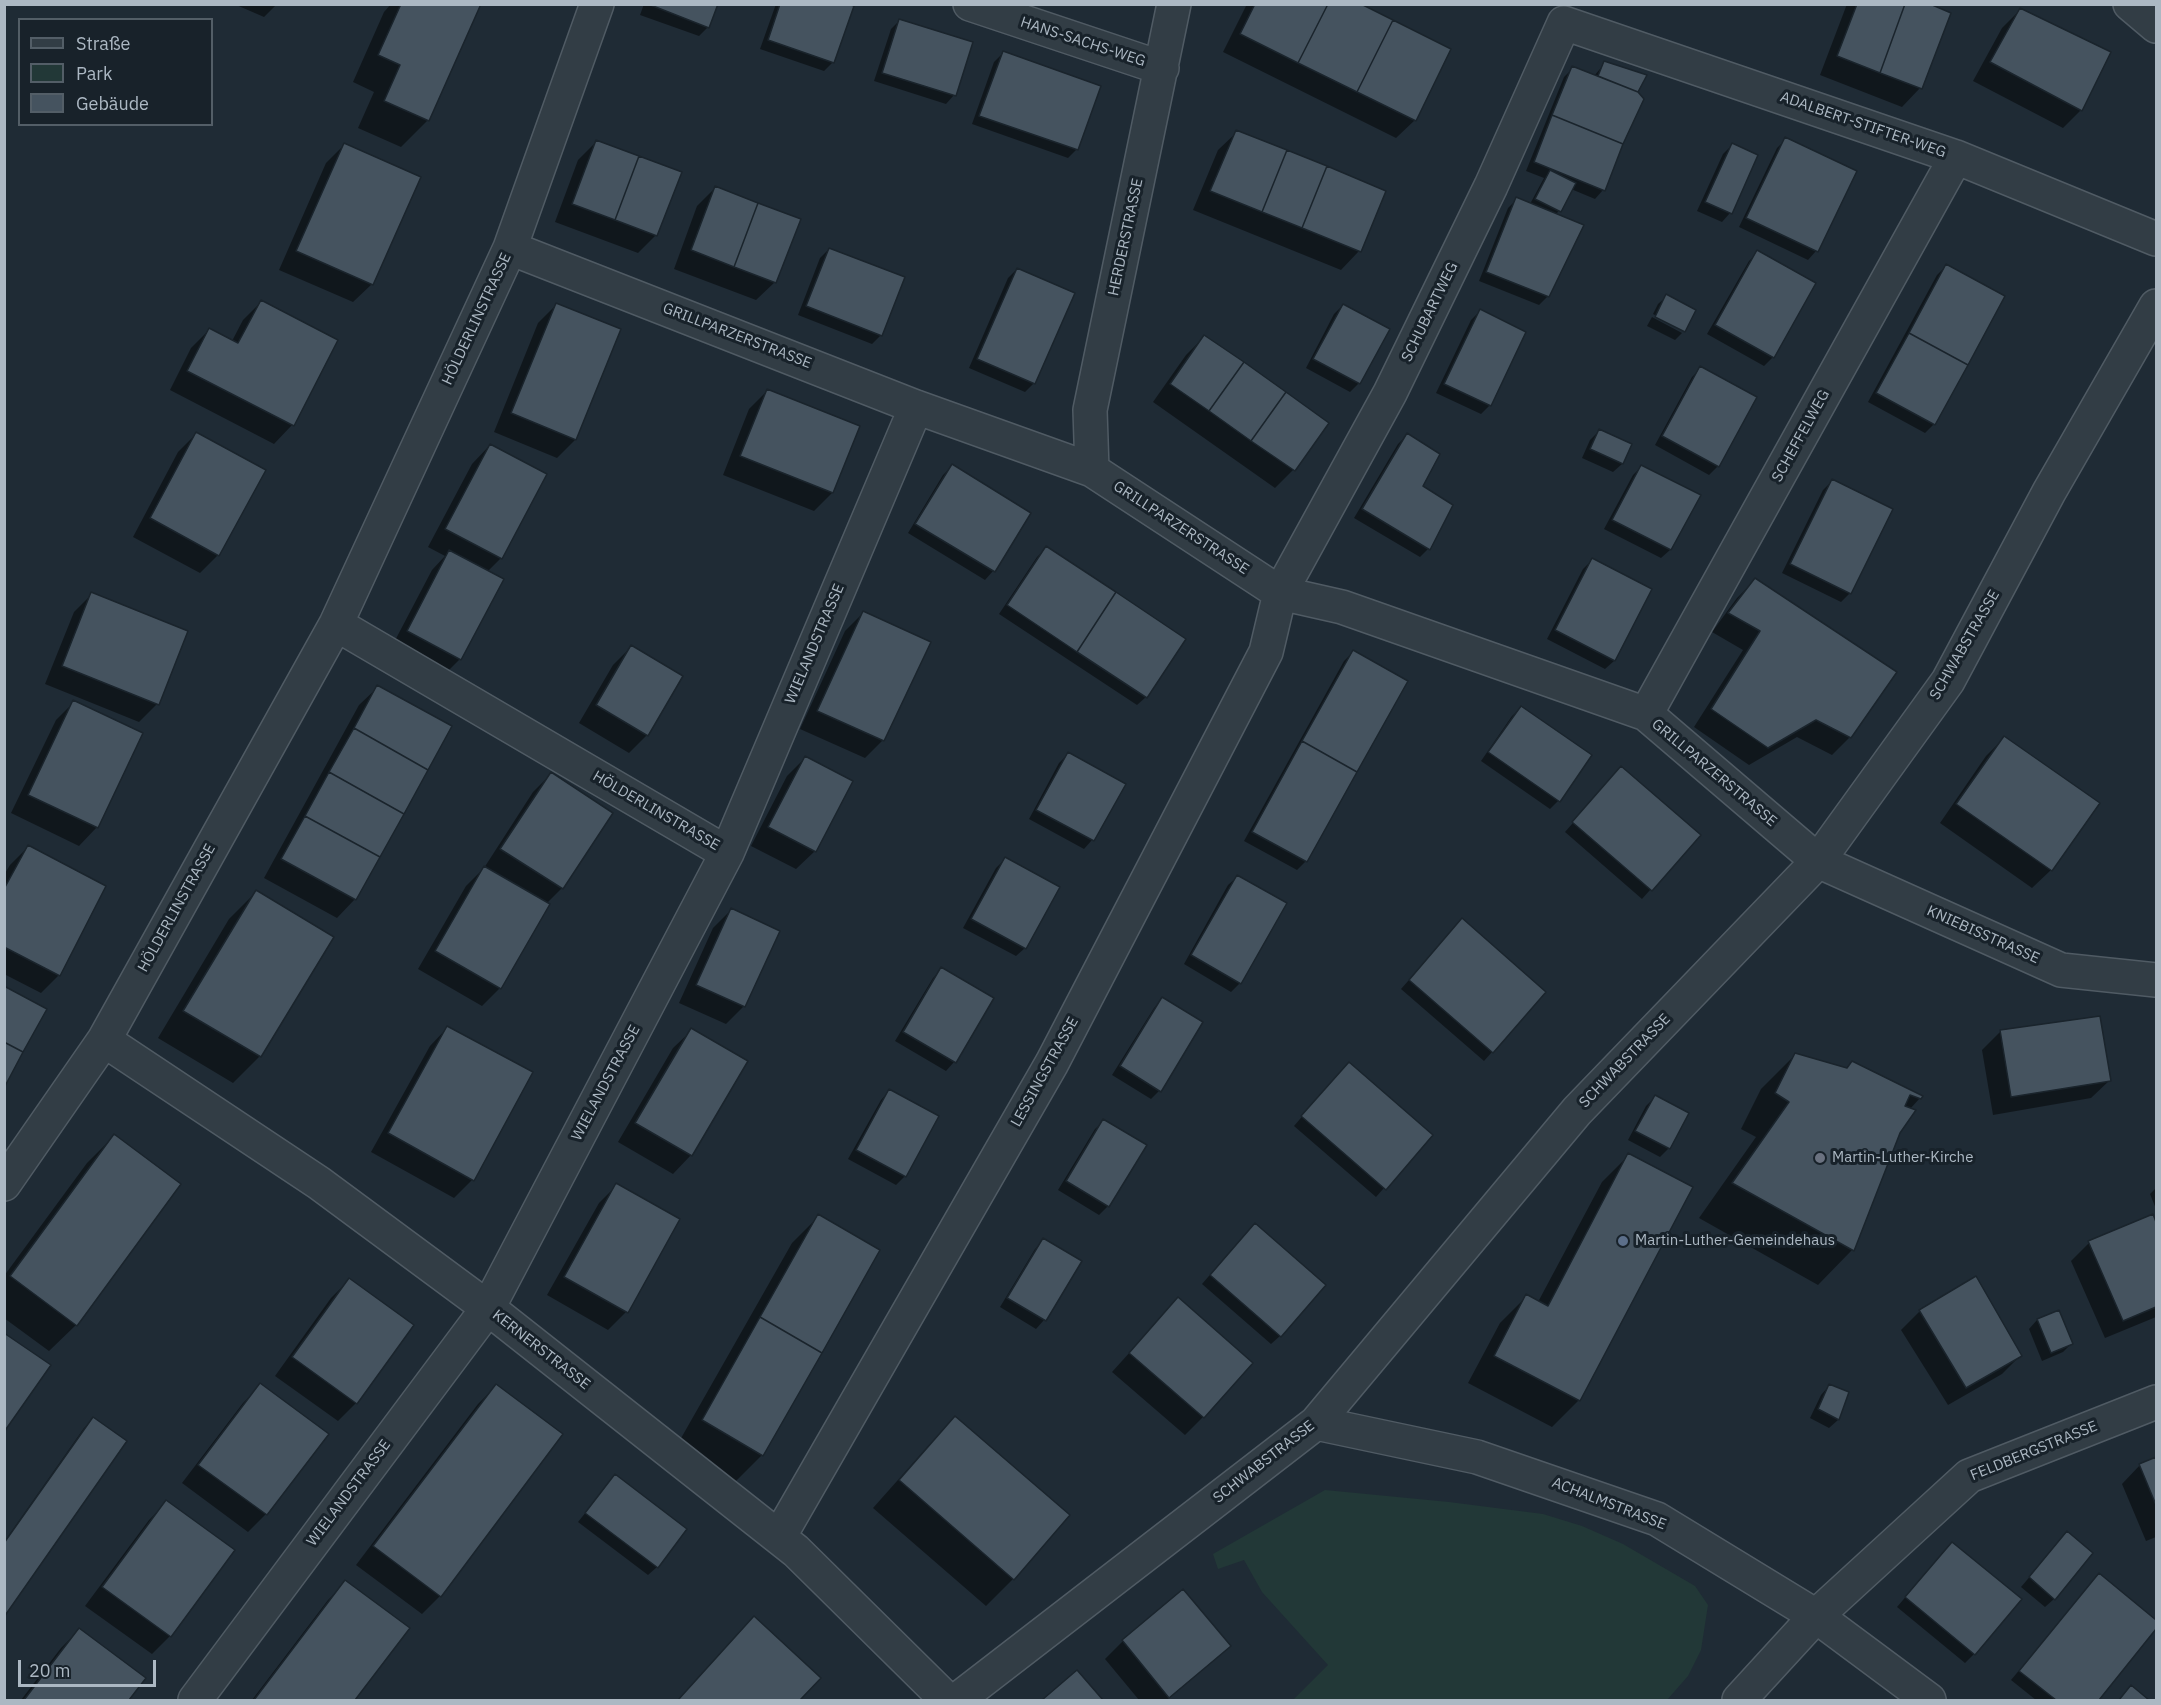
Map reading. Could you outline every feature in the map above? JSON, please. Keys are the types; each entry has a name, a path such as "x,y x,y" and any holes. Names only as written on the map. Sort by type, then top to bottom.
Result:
{"street":[{"name":"HÖLDERLINSTRASSE","path":"4,1184 104,1040 336,624 510,248 597,4"},
{"name":"HANS-SACHS-WEG","path":"970,4 1162,68"},
{"name":"HERDERSTRASSE","path":"1092,470 1090,410 1174,4"},
{"path":"2130,4 2157,26"},
{"name":"ADALBERT-STIFTER-WEG","path":"1564,23 1956,157 2157,239"},
{"name":"SCHUBARTWEG","path":"1280,593 1390,393 1491,186 1564,23"},
{"name":"SCHEFFELWEG","path":"1646,714 1956,157"},
{"name":"GRILLPARZERSTRASSE","path":"510,248 916,407 1092,470 1280,593 1342,607 1646,714 1818,861"},
{"name":"SCHWABSTRASSE","path":"957,1701 1316,1423 1577,1111 1818,861 1948,681 2049,492 2157,306"},
{"name":"WIELANDSTRASSE","path":"195,1701 488,1308 727,853 916,407"},
{"name":"LESSINGSTRASSE","path":"779,1537 1052,1063 1266,652 1280,593"},
{"name":"HÖLDERLINSTRASSE","path":"336,624 727,853"},
{"name":"KNIEBISSTRASSE","path":"1818,861 2061,970 2157,980"},
{"name":"KERNERSTRASSE","path":"104,1040 319,1183 488,1308 796,1551 947,1701"},
{"name":"FELDBERGSTRASSE","path":"1739,1701 1816,1616 1969,1476 2157,1402"},
{"name":"ACHALMSTRASSE","path":"1316,1423 1477,1457 1657,1519 1816,1616 1929,1701"}],"green space":[{"path":"1325,1490 1543,1514 1582,1526 1623,1544 1695,1586 1708,1605 1701,1650 1688,1676 1667,1700 1293,1700 1328,1665 1262,1592 1244,1560 1218,1569 1213,1554"}],"building":[{"path":"401,4 481,4 429,121 384,101 400,65 378,55"},
{"path":"648,4 718,4 709,28"},
{"path":"780,4 848,4 854,6 834,63 768,40"},
{"path":"1255,4 1328,4 1298,63 1240,34"},
{"path":"1328,4 1361,4 1393,20 1357,92 1298,63"},
{"path":"1857,4 1905,4 1880,73 1837,56"},
{"path":"1905,4 1930,4 1951,13 1922,89 1880,73"},
{"path":"2020,8 2111,52 2082,111 1990,62"},
{"path":"899,19 973,42 956,96 882,73"},
{"path":"1393,20 1451,49 1416,121 1357,92"},
{"path":"1003,51 1101,86 1078,150 979,116"},
{"path":"1604,61 1647,75 1638,92 1598,76"},
{"path":"1572,66 1638,92 1644,99 1623,144 1552,115"},
{"path":"1552,115 1623,144 1605,191 1534,162"},
{"path":"1236,130 1287,150 1262,212 1210,191"},
{"path":"1785,137 1857,171 1818,252 1746,218"},
{"path":"596,140 639,156 615,220 572,204"},
{"path":"344,143 421,177 373,285 296,251"},
{"path":"1732,143 1758,155 1732,214 1705,202"},
{"path":"1287,150 1327,166 1302,228 1262,212"},
{"path":"639,156 682,172 657,236 615,220"},
{"path":"1327,166 1386,191 1361,252 1302,228"},
{"path":"1550,170 1576,183 1561,212 1535,199"},
{"path":"715,186 758,203 734,267 691,250"},
{"path":"1516,197 1584,225 1549,297 1486,272"},
{"path":"758,203 801,219 776,283 734,267"},
{"path":"829,248 905,277 882,336 806,306"},
{"path":"1757,250 1816,283 1774,358 1715,325"},
{"path":"1946,264 2005,296 1968,365 1909,333"},
{"path":"1017,268 1075,293 1035,384 977,359"},
{"path":"1666,294 1696,310 1685,332 1655,317"},
{"path":"261,300 338,340 294,426 187,371 209,328 238,343"},
{"path":"556,303 621,329 576,440 511,413"},
{"path":"1343,304 1390,329 1360,384 1313,359"},
{"path":"1480,309 1526,332 1491,406 1444,384"},
{"path":"1909,333 1968,365 1935,425 1876,393"},
{"path":"1204,335 1244,362 1209,411 1170,384"},
{"path":"1244,362 1286,392 1251,441 1209,411"},
{"path":"1700,366 1757,397 1719,467 1662,436"},
{"path":"767,389 860,426 833,493 740,456"},
{"path":"1286,392 1329,423 1295,471 1251,441"},
{"path":"1599,429 1632,444 1623,464 1590,449"},
{"path":"196,432 266,470 219,556 150,518"},
{"path":"1407,433 1440,454 1423,486 1453,505 1430,550 1362,509"},
{"path":"490,444 547,474 502,559 445,529"},
{"path":"952,464 1031,513 995,572 915,524"},
{"path":"1641,465 1701,495 1671,550 1612,520"},
{"path":"1832,479 1893,509 1851,594 1790,564"},
{"path":"1046,546 1116,592 1077,652 1007,605"},
{"path":"449,550 504,579 461,660 407,631"},
{"path":"1592,558 1652,589 1615,661 1555,630"},
{"path":"1755,578 1897,672 1851,738 1816,720 1768,748 1711,709 1760,631 1728,613"},
{"path":"91,592 188,631 159,705 62,666"},
{"path":"1116,592 1186,639 1147,698 1077,652"},
{"path":"863,611 931,642 884,741 817,711"},
{"path":"631,645 683,676 648,736 596,705"},
{"path":"1353,650 1408,681 1357,772 1302,741"},
{"path":"377,685 452,726 428,770 354,728"},
{"path":"73,700 143,733 98,828 28,795"},
{"path":"1521,706 1592,755 1560,802 1488,752"},
{"path":"354,728 428,770 404,814 329,772"},
{"path":"2004,736 2100,803 2052,871 1956,804"},
{"path":"1302,741 1357,772 1307,862 1252,832"},
{"path":"1068,752 1126,784 1094,841 1036,810"},
{"path":"805,756 853,781 816,852 768,827"},
{"path":"1621,766 1701,835 1652,891 1572,822"},
{"path":"329,772 404,814 380,857 305,816"},
{"path":"551,772 613,813 563,889 500,849"},
{"path":"305,816 380,857 356,900 281,859"},
{"path":"28,845 106,886 60,976 4,947 4,889"},
{"path":"1005,857 1060,887 1026,949 971,919"},
{"path":"484,866 550,904 501,989 435,951"},
{"path":"1237,875 1287,903 1241,984 1191,955"},
{"path":"256,890 334,937 261,1057 183,1011"},
{"path":"731,908 780,931 745,1007 696,985"},
{"path":"1462,918 1546,992 1493,1053 1409,980"},
{"path":"941,967 994,998 956,1063 903,1032"},
{"path":"4,986 47,1009 23,1052 4,1042"},
{"path":"1162,997 1203,1022 1161,1092 1120,1066"},
{"path":"2100,1016 2111,1081 2011,1097 2000,1030"},
{"path":"447,1026 533,1072 474,1181 388,1133"},
{"path":"691,1028 748,1061 692,1156 635,1123"},
{"path":"4,1042 23,1052 4,1088"},
{"name":"Martin-Luther-Kirche","path":"1795,1053 1847,1068 1852,1061 1923,1096 1921,1099 1910,1095 1905,1106 1916,1110 1900,1133 1854,1251 1732,1183 1789,1102 1775,1093"},
{"path":"1349,1062 1433,1135 1386,1190 1301,1116"},
{"path":"889,1089 939,1116 906,1177 856,1150"},
{"path":"1655,1095 1689,1113 1670,1149 1635,1131"},
{"path":"1103,1119 1147,1145 1109,1207 1066,1181"},
{"path":"114,1134 181,1184 77,1326 10,1276"},
{"name":"Martin-Luther-Gemeindehaus","path":"1628,1153 1693,1187 1580,1401 1494,1356 1526,1294 1548,1306"},
{"path":"616,1183 680,1219 628,1313 564,1277"},
{"path":"818,1214 880,1250 822,1353 760,1317"},
{"path":"2153,1214 2156,1222 2156,1307 2123,1321 2088,1241"},
{"path":"1255,1223 1326,1285 1281,1337 1210,1275"},
{"path":"1043,1238 1082,1261 1046,1321 1007,1298"},
{"path":"1976,1276 2022,1356 1966,1388 1919,1310"},
{"path":"349,1278 414,1325 357,1404 292,1357"},
{"path":"1178,1297 1253,1363 1204,1418 1129,1353"},
{"path":"2059,1310 2073,1344 2051,1353 2037,1319"},
{"path":"760,1317 822,1353 763,1456 702,1420"},
{"path":"4,1333 51,1365 4,1432"},
{"path":"260,1383 329,1434 267,1515 198,1465"},
{"path":"496,1384 563,1434 441,1597 373,1546"},
{"path":"1829,1384 1849,1392 1839,1420 1818,1409"},
{"path":"955,1416 1070,1515 1014,1580 899,1480"},
{"path":"93,1417 127,1441 4,1617 4,1543"},
{"path":"2156,1457 2156,1505 2139,1464"},
{"path":"615,1474 687,1529 658,1568 585,1513"},
{"path":"166,1500 235,1550 171,1637 102,1587"},
{"path":"2067,1531 2093,1553 2055,1600 2029,1577"},
{"path":"1952,1542 2022,1599 1975,1655 1905,1597"},
{"path":"2099,1573 2156,1620 2156,1629 2099,1700 2056,1700 2019,1671"},
{"path":"345,1580 410,1628 355,1700 254,1700"},
{"path":"1183,1589 1231,1646 1169,1698 1122,1640"},
{"path":"754,1616 821,1678 800,1700 678,1700"},
{"path":"79,1628 146,1678 129,1700 24,1700"},
{"path":"1077,1670 1103,1700 1042,1700"},
{"path":"2131,1685 2149,1700 2119,1700"}],"place":[{"name":"Martin-Luther-Kirche","path":"1820,1158"},
{"name":"Martin-Luther-Gemeindehaus","path":"1623,1241"}]}
